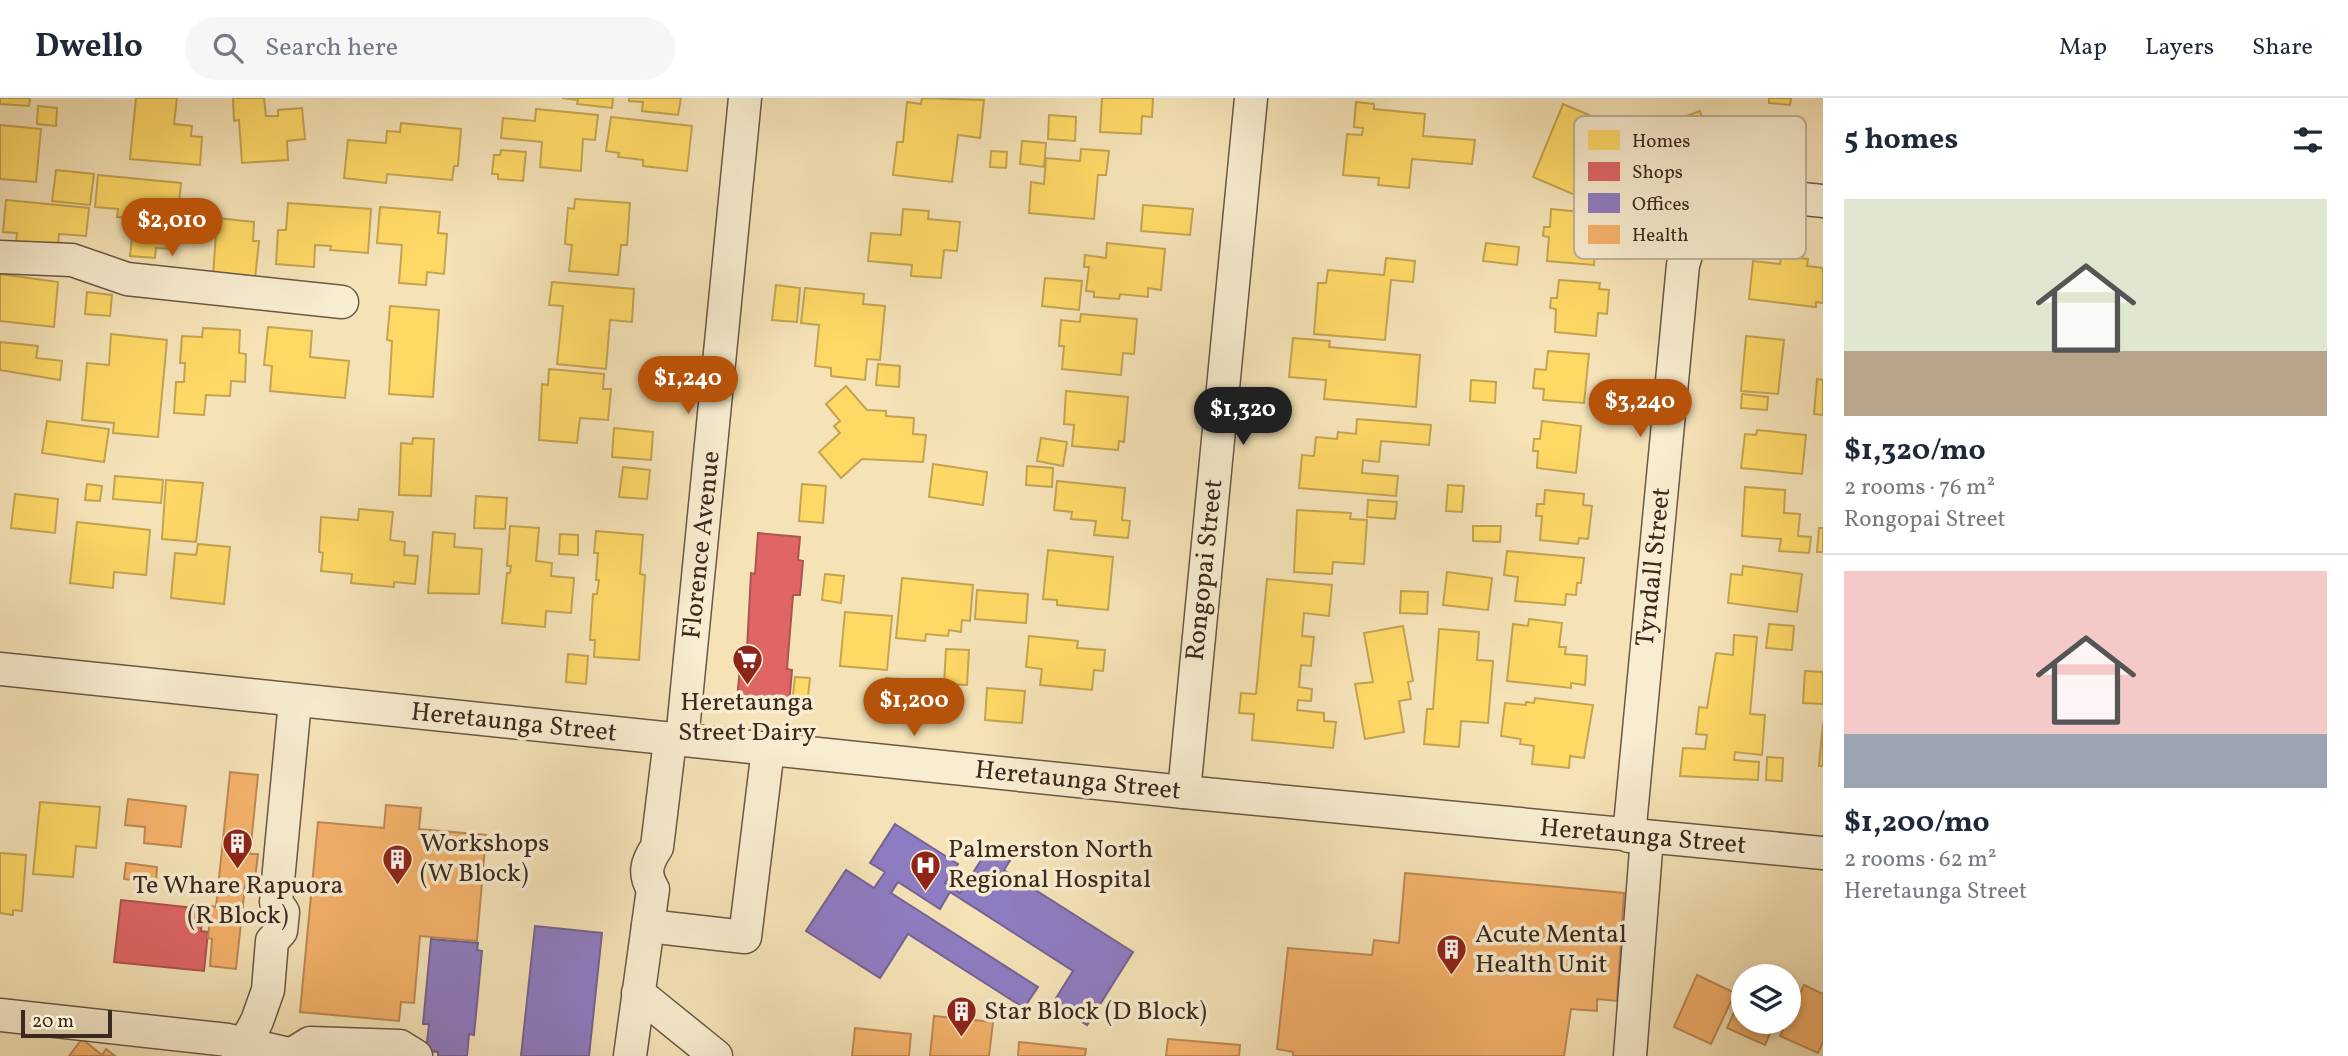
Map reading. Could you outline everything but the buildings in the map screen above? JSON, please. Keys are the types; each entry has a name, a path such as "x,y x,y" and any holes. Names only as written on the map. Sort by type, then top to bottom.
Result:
{"street":[{"name":"Florence Avenue","path":"648,926 653,889 646,878 648,859 657,847 676,740 745,98"},
{"name":"Rongopai Street","path":"1184,792 1251,98"},
{"path":"0,257 72,260 127,279 342,302"},
{"name":"Tyndall Street","path":"1630,1056 1638,836 1685,259"},
{"name":"Heretaunga Street","path":"0,669 1184,792 1823,853"},
{"path":"242,1049 268,990 272,941 264,930 266,911 276,902 295,701"},
{"path":"630,1056 648,926 745,937 768,749"},
{"path":"638,993 716,1056"},
{"path":"0,1015 90,1026 108,1025 289,1055 310,1043 400,1046 416,1056"}],"place":[{"name":"Heretaunga Street Dairy","path":"747,687"},
{"name":"Te Whare Rapuora (R Block)","path":"238,870"},
{"name":"Workshops (W Block)","path":"397,886"},
{"name":"Palmerston North Regional Hospital","path":"925,892"},
{"name":"Acute Mental Health Unit","path":"1452,977"},
{"name":"Star Block (D Block)","path":"961,1039"}]}
